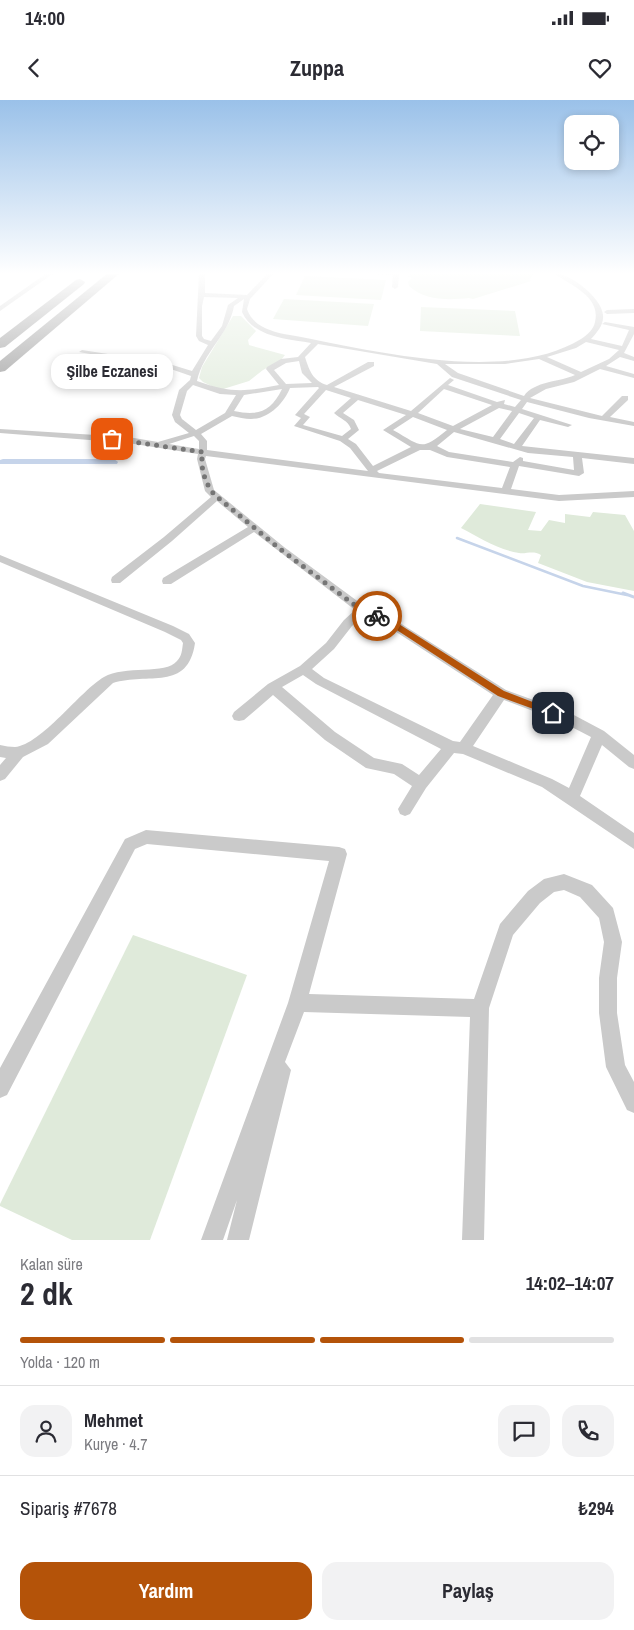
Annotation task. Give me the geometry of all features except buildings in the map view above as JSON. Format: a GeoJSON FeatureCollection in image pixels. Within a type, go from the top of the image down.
{"type":"FeatureCollection","features":[{"type":"Feature","properties":{"kind":"highway"},"geometry":{"type":"LineString","coordinates":[[2,340],[21,326]]}},
{"type":"Feature","properties":{"kind":"highway"},"geometry":{"type":"LineString","coordinates":[[0,352],[31,326]]}},
{"type":"Feature","properties":{"kind":"highway"},"geometry":{"type":"LineString","coordinates":[[0,361],[43,326]]}},
{"type":"Feature","properties":{"kind":"highway"},"geometry":{"type":"LineString","coordinates":[[21,344],[49,328]]}},
{"type":"Feature","properties":{"kind":"highway"},"geometry":{"type":"LineString","coordinates":[[0,368],[49,328]]}},
{"type":"Feature","properties":{"kind":"street"},"geometry":{"type":"LineString","coordinates":[[199,326],[201,340],[212,344]]}},
{"type":"Feature","properties":{"kind":"street"},"geometry":{"type":"LineString","coordinates":[[226,326],[212,344],[193,378],[183,390],[176,414],[178,420],[196,433],[203,442],[201,460],[210,491],[254,528],[356,606],[388,621],[501,694],[567,718],[599,734],[634,763]]}},
{"type":"Feature","properties":{"kind":"street"},"geometry":{"type":"LineString","coordinates":[[257,326],[285,336],[438,361],[461,363],[497,362],[540,357],[577,346],[588,340],[604,326]]}},
{"type":"Feature","properties":{"kind":"street"},"geometry":{"type":"LineString","coordinates":[[495,440],[529,394],[543,387],[601,367],[622,352],[632,340],[633,329],[617,326]]}},
{"type":"Feature","properties":{"kind":"street"},"geometry":{"type":"LineString","coordinates":[[588,340],[622,352],[634,359]]}},
{"type":"Feature","properties":{"kind":"street"},"geometry":{"type":"LineString","coordinates":[[230,413],[256,416],[271,408],[286,392],[286,386],[270,369],[284,362],[301,359],[317,341]]}},
{"type":"Feature","properties":{"kind":"street"},"geometry":{"type":"LineString","coordinates":[[82,352],[166,365],[220,392],[242,392],[286,386],[323,386],[453,429],[528,450],[634,461]]}},
{"type":"Feature","properties":{"kind":"street"},"geometry":{"type":"LineString","coordinates":[[540,357],[582,375]]}},
{"type":"Feature","properties":{"kind":"street"},"geometry":{"type":"LineString","coordinates":[[301,359],[306,373],[323,386]]}},
{"type":"Feature","properties":{"kind":"street"},"geometry":{"type":"LineString","coordinates":[[438,361],[449,372],[512,394],[561,408],[634,424]]}},
{"type":"Feature","properties":{"kind":"street"},"geometry":{"type":"LineString","coordinates":[[371,364],[323,386],[299,415],[306,417],[298,426],[343,439],[353,446],[374,472]]}},
{"type":"Feature","properties":{"kind":"street"},"geometry":{"type":"LineString","coordinates":[[601,367],[634,376]]}},
{"type":"Feature","properties":{"kind":"street"},"geometry":{"type":"LineString","coordinates":[[456,375],[412,414],[387,430],[418,447],[430,447],[457,456],[579,474],[577,456]]}},
{"type":"Feature","properties":{"kind":"street"},"geometry":{"type":"LineString","coordinates":[[443,386],[517,411],[568,425]]}},
{"type":"Feature","properties":{"kind":"street"},"geometry":{"type":"LineString","coordinates":[[159,445],[196,433],[230,413],[242,392]]}},
{"type":"Feature","properties":{"kind":"street"},"geometry":{"type":"LineString","coordinates":[[430,447],[453,429],[499,405],[512,394]]}},
{"type":"Feature","properties":{"kind":"street"},"geometry":{"type":"LineString","coordinates":[[343,439],[355,430],[352,421],[338,413],[356,397]]}},
{"type":"Feature","properties":{"kind":"street"},"geometry":{"type":"LineString","coordinates":[[604,418],[625,398]]}},
{"type":"Feature","properties":{"kind":"street"},"geometry":{"type":"LineString","coordinates":[[554,421],[561,408]]}},
{"type":"Feature","properties":{"kind":"street"},"geometry":{"type":"LineString","coordinates":[[517,446],[538,417]]}},
{"type":"Feature","properties":{"kind":"street"},"geometry":{"type":"LineString","coordinates":[[0,431],[128,440],[203,452],[374,472],[559,498],[634,494]]}},
{"type":"Feature","properties":{"kind":"street"},"geometry":{"type":"LineString","coordinates":[[374,472],[418,447]]}},
{"type":"Feature","properties":{"kind":"street"},"geometry":{"type":"LineString","coordinates":[[506,491],[516,464],[528,450]]}},
{"type":"Feature","properties":{"kind":"street"},"geometry":{"type":"LineString","coordinates":[[116,580],[168,539],[216,496]]}},
{"type":"Feature","properties":{"kind":"street"},"geometry":{"type":"LineString","coordinates":[[167,581],[254,528]]}},
{"type":"Feature","properties":{"kind":"street"},"geometry":{"type":"LineString","coordinates":[[0,558],[169,629],[185,637],[189,643],[187,656],[182,666],[169,672],[127,674],[109,680],[43,740],[18,753],[0,775]]}},
{"type":"Feature","properties":{"kind":"street"},"geometry":{"type":"LineString","coordinates":[[239,716],[273,688],[304,669],[330,646],[348,623],[363,609]]}},
{"type":"Feature","properties":{"kind":"street"},"geometry":{"type":"LineString","coordinates":[[304,669],[320,681],[458,748],[547,783],[572,798],[634,842]]}},
{"type":"Feature","properties":{"kind":"street"},"geometry":{"type":"LineString","coordinates":[[273,688],[330,736],[371,764],[397,768],[421,784]]}},
{"type":"Feature","properties":{"kind":"street"},"geometry":{"type":"LineString","coordinates":[[405,809],[421,784],[458,748],[501,694]]}},
{"type":"Feature","properties":{"kind":"street"},"geometry":{"type":"LineString","coordinates":[[572,798],[599,734]]}},
{"type":"Feature","properties":{"kind":"street"},"geometry":{"type":"LineString","coordinates":[[0,751],[18,753]]}},
{"type":"Feature","properties":{"kind":"street"},"geometry":{"type":"LineString","coordinates":[[0,1088],[130,844],[146,837],[339,854],[297,1003],[238,1240]]}},
{"type":"Feature","properties":{"kind":"street"},"geometry":{"type":"LineString","coordinates":[[473,1240],[480,1008],[506,930],[534,897],[550,885],[564,882],[586,892],[607,914],[612,942],[608,978],[608,1013],[616,1067],[634,1103]]}},
{"type":"Feature","properties":{"kind":"street"},"geometry":{"type":"LineString","coordinates":[[297,1003],[480,1008]]}},
{"type":"Feature","properties":{"kind":"street"},"geometry":{"type":"LineString","coordinates":[[212,1240],[297,1003]]}},
{"type":"Feature","properties":{"kind":"green space"},"geometry":{"type":"Polygon","coordinates":[[[227,326],[251,326],[256,331],[248,340],[249,345],[285,355],[281,360],[263,370],[249,381],[220,390],[199,378],[202,367],[227,326]]]}},
{"type":"Feature","properties":{"kind":"green space"},"geometry":{"type":"Polygon","coordinates":[[[420,326],[518,326],[520,336],[420,331],[420,326]]]}},
{"type":"Feature","properties":{"kind":"green space"},"geometry":{"type":"Polygon","coordinates":[[[480,504],[536,512],[528,530],[541,531],[549,520],[565,523],[565,514],[590,517],[593,512],[625,515],[634,531],[634,591],[587,582],[538,563],[541,555],[533,552],[519,553],[504,549],[461,528],[480,504]]]}},
{"type":"Feature","properties":{"kind":"green space"},"geometry":{"type":"Polygon","coordinates":[[[133,935],[247,975],[150,1240],[72,1240],[0,1206],[0,1204],[133,935]]]}},
{"type":"Feature","properties":{"kind":"waterway"},"geometry":{"type":"LineString","coordinates":[[3,462],[114,462]]}},
{"type":"Feature","properties":{"kind":"waterway"},"geometry":{"type":"LineString","coordinates":[[457,538],[583,586],[627,595]]}},
{"type":"Feature","properties":{"kind":"waterway"},"geometry":{"type":"LineString","coordinates":[[623,593],[634,597]]}},
{"type":"Feature","properties":{"kind":"way so far"},"geometry":{"type":"LineString","coordinates":[[112,439],[203,452],[201,460],[210,491],[280,549],[356,606],[377,616]]}},
{"type":"Feature","properties":{"kind":"place","name":"Şilbe Eczanesi"},"geometry":{"type":"Point","coordinates":[112,439]}},
{"type":"Feature","properties":{"kind":"route"},"geometry":{"type":"LineString","coordinates":[[377,616],[388,621],[501,694],[553,713]]}}]}
